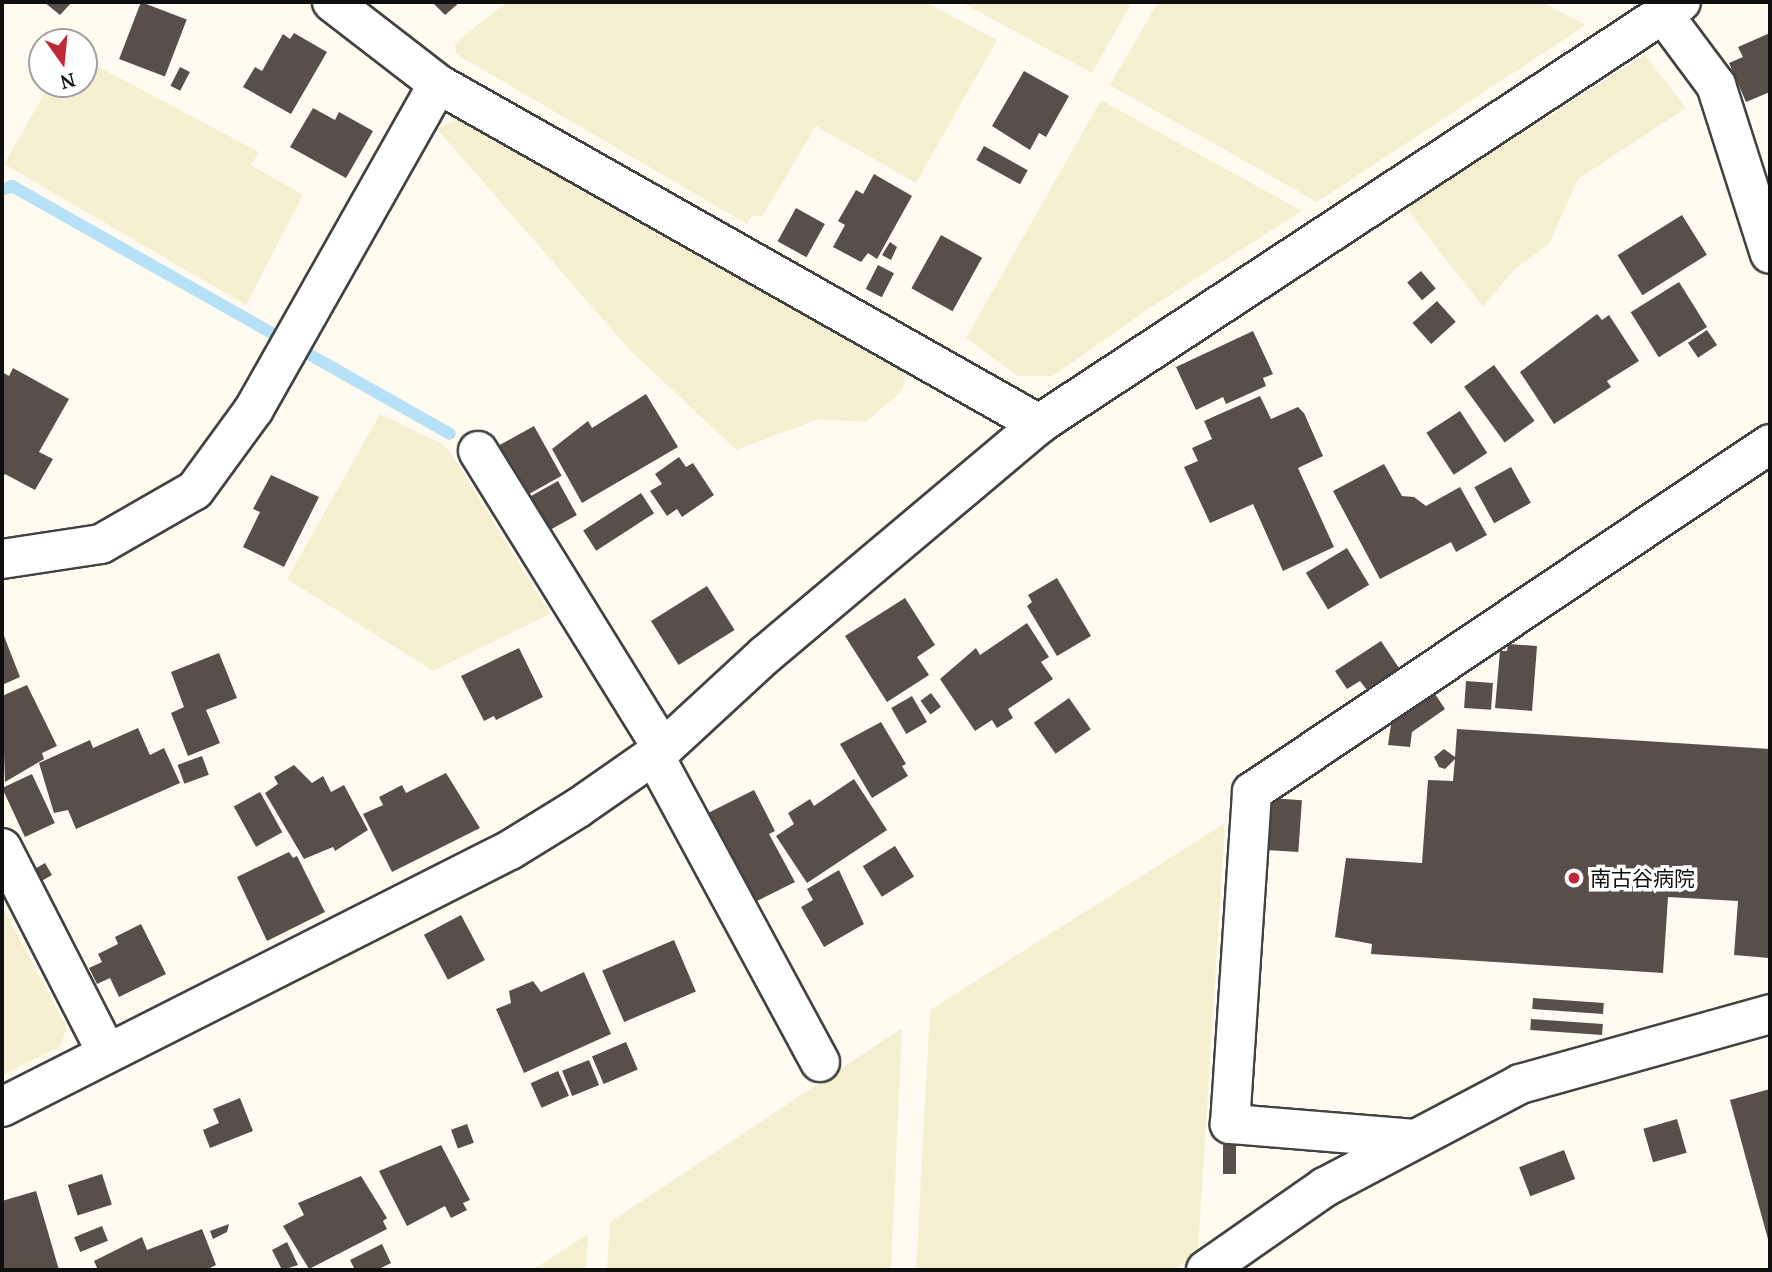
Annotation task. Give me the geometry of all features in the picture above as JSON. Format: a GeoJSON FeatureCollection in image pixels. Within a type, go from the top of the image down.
{"type":"FeatureCollection","features":[{"type":"Feature","properties":{"kind":"street"},"geometry":{"type":"LineString","coordinates":[[332,2],[438,83],[1039,424]]}},
{"type":"Feature","properties":{"kind":"street"},"geometry":{"type":"LineString","coordinates":[[2,1107],[510,850],[658,752],[765,655],[1039,424],[1672,8],[1716,85],[1770,254]]}},
{"type":"Feature","properties":{"kind":"street"},"geometry":{"type":"LineString","coordinates":[[2,559],[101,544],[195,490],[254,409],[438,83]]}},
{"type":"Feature","properties":{"kind":"street"},"geometry":{"type":"LineString","coordinates":[[1414,1139],[1230,1124],[1252,792],[1770,444]]}},
{"type":"Feature","properties":{"kind":"street"},"geometry":{"type":"LineString","coordinates":[[478,451],[658,752],[820,1062]]}},
{"type":"Feature","properties":{"kind":"street"},"geometry":{"type":"LineString","coordinates":[[2,848],[107,1054]]}},
{"type":"Feature","properties":{"kind":"street"},"geometry":{"type":"LineString","coordinates":[[1206,1270],[1325,1186],[1520,1084],[1770,1014]]}},
{"type":"Feature","properties":{"kind":"shaded area"},"geometry":{"type":"Polygon","coordinates":[[[507,2],[925,2],[997,40],[916,183],[816,126],[762,217],[753,215],[747,224],[456,54],[455,43],[507,2]]]}},
{"type":"Feature","properties":{"kind":"shaded area"},"geometry":{"type":"Polygon","coordinates":[[[961,2],[1132,2],[1092,73],[961,2]]]}},
{"type":"Feature","properties":{"kind":"shaded area"},"geometry":{"type":"Polygon","coordinates":[[[1158,2],[1542,2],[1586,25],[1317,202],[1110,85],[1158,2]]]}},
{"type":"Feature","properties":{"kind":"shaded area"},"geometry":{"type":"Polygon","coordinates":[[[1645,55],[1686,108],[1578,179],[1549,244],[1513,271],[1483,307],[1405,207],[1645,55]]]}},
{"type":"Feature","properties":{"kind":"shaded area"},"geometry":{"type":"Polygon","coordinates":[[[98,66],[259,152],[251,165],[303,195],[246,305],[4,164],[42,98],[98,98],[98,66]]]}},
{"type":"Feature","properties":{"kind":"shaded area"},"geometry":{"type":"Polygon","coordinates":[[[1101,100],[1302,211],[1148,309],[1053,376],[1018,376],[966,338],[1101,100]]]}},
{"type":"Feature","properties":{"kind":"shaded area"},"geometry":{"type":"Polygon","coordinates":[[[457,119],[908,368],[902,391],[866,422],[819,419],[736,450],[628,348],[437,129],[457,119]]]}},
{"type":"Feature","properties":{"kind":"shaded area"},"geometry":{"type":"Polygon","coordinates":[[[380,414],[442,444],[451,453],[550,614],[433,671],[287,579],[380,414]]]}},
{"type":"Feature","properties":{"kind":"shaded area"},"geometry":{"type":"Polygon","coordinates":[[[1225,823],[1198,1250],[1176,1270],[916,1270],[930,1010],[1225,823]]]}},
{"type":"Feature","properties":{"kind":"shaded area"},"geometry":{"type":"Polygon","coordinates":[[[3,908],[66,1026],[61,1046],[2,1075],[3,908]]]}},
{"type":"Feature","properties":{"kind":"shaded area"},"geometry":{"type":"Polygon","coordinates":[[[902,1028],[891,1270],[607,1270],[610,1222],[902,1028]]]}},
{"type":"Feature","properties":{"kind":"shaded area"},"geometry":{"type":"Polygon","coordinates":[[[588,1234],[586,1270],[532,1270],[588,1234]]]}},
{"type":"Feature","properties":{"kind":"building"},"geometry":{"type":"Polygon","coordinates":[[[44,2],[72,2],[60,15],[44,2]]]}},
{"type":"Feature","properties":{"kind":"building"},"geometry":{"type":"Polygon","coordinates":[[[141,2],[187,20],[165,77],[119,59],[141,2]]]}},
{"type":"Feature","properties":{"kind":"building"},"geometry":{"type":"Polygon","coordinates":[[[432,2],[460,2],[445,15],[432,2]]]}},
{"type":"Feature","properties":{"kind":"building"},"geometry":{"type":"Polygon","coordinates":[[[294,33],[327,52],[291,114],[243,87],[255,67],[262,71],[283,34],[290,39],[294,33]]]}},
{"type":"Feature","properties":{"kind":"building"},"geometry":{"type":"Polygon","coordinates":[[[1770,33],[1770,92],[1746,102],[1729,63],[1743,57],[1738,47],[1770,33]]]}},
{"type":"Feature","properties":{"kind":"building"},"geometry":{"type":"Polygon","coordinates":[[[180,67],[190,72],[180,91],[170,86],[180,67]]]}},
{"type":"Feature","properties":{"kind":"building"},"geometry":{"type":"Polygon","coordinates":[[[1024,71],[1069,96],[1046,137],[1039,133],[1030,150],[992,126],[1024,71]]]}},
{"type":"Feature","properties":{"kind":"building"},"geometry":{"type":"Polygon","coordinates":[[[313,108],[335,120],[339,112],[373,131],[346,178],[290,147],[313,108]]]}},
{"type":"Feature","properties":{"kind":"building"},"geometry":{"type":"Polygon","coordinates":[[[984,146],[1028,170],[1020,184],[976,160],[984,146]]]}},
{"type":"Feature","properties":{"kind":"building"},"geometry":{"type":"Polygon","coordinates":[[[874,174],[912,196],[877,259],[868,253],[861,262],[833,247],[845,225],[838,221],[856,190],[863,194],[874,174]]]}},
{"type":"Feature","properties":{"kind":"building"},"geometry":{"type":"Polygon","coordinates":[[[796,208],[825,224],[806,257],[778,241],[796,208]]]}},
{"type":"Feature","properties":{"kind":"building"},"geometry":{"type":"Polygon","coordinates":[[[1682,215],[1707,255],[1642,295],[1618,255],[1682,215]]]}},
{"type":"Feature","properties":{"kind":"building"},"geometry":{"type":"Polygon","coordinates":[[[941,235],[982,258],[953,311],[911,288],[941,235]]]}},
{"type":"Feature","properties":{"kind":"building"},"geometry":{"type":"Polygon","coordinates":[[[890,242],[897,247],[891,260],[882,255],[890,242]]]}},
{"type":"Feature","properties":{"kind":"building"},"geometry":{"type":"Polygon","coordinates":[[[878,265],[894,273],[882,297],[866,289],[878,265]]]}},
{"type":"Feature","properties":{"kind":"building"},"geometry":{"type":"Polygon","coordinates":[[[1421,271],[1436,289],[1422,300],[1407,283],[1421,271]]]}},
{"type":"Feature","properties":{"kind":"building"},"geometry":{"type":"Polygon","coordinates":[[[1679,282],[1707,327],[1659,357],[1631,312],[1679,282]]]}},
{"type":"Feature","properties":{"kind":"building"},"geometry":{"type":"Polygon","coordinates":[[[1437,301],[1456,322],[1431,344],[1412,323],[1437,301]]]}},
{"type":"Feature","properties":{"kind":"building"},"geometry":{"type":"Polygon","coordinates":[[[1597,314],[1602,320],[1609,315],[1639,361],[1607,381],[1611,387],[1554,424],[1520,372],[1597,314]]]}},
{"type":"Feature","properties":{"kind":"building"},"geometry":{"type":"Polygon","coordinates":[[[1707,330],[1717,345],[1698,358],[1688,343],[1707,330]]]}},
{"type":"Feature","properties":{"kind":"building"},"geometry":{"type":"Polygon","coordinates":[[[1253,331],[1273,374],[1263,378],[1266,386],[1226,404],[1223,397],[1196,410],[1176,367],[1253,331]]]}},
{"type":"Feature","properties":{"kind":"building"},"geometry":{"type":"Polygon","coordinates":[[[1494,365],[1535,421],[1505,443],[1464,387],[1494,365]]]}},
{"type":"Feature","properties":{"kind":"building"},"geometry":{"type":"Polygon","coordinates":[[[13,368],[69,399],[39,452],[53,459],[35,490],[5,474],[2,479],[2,372],[9,376],[13,368]]]}},
{"type":"Feature","properties":{"kind":"building"},"geometry":{"type":"Polygon","coordinates":[[[646,394],[678,447],[582,503],[552,449],[588,421],[592,428],[646,394]]]}},
{"type":"Feature","properties":{"kind":"building"},"geometry":{"type":"Polygon","coordinates":[[[1260,396],[1271,419],[1298,407],[1304,413],[1323,456],[1298,468],[1334,547],[1283,571],[1253,504],[1210,523],[1184,467],[1198,461],[1192,448],[1212,439],[1204,421],[1260,396]]]}},
{"type":"Feature","properties":{"kind":"building"},"geometry":{"type":"Polygon","coordinates":[[[1460,411],[1487,453],[1454,475],[1426,433],[1460,411]]]}},
{"type":"Feature","properties":{"kind":"building"},"geometry":{"type":"Polygon","coordinates":[[[534,426],[562,476],[521,498],[494,448],[534,426]]]}},
{"type":"Feature","properties":{"kind":"building"},"geometry":{"type":"Polygon","coordinates":[[[679,457],[686,467],[693,463],[714,495],[682,517],[677,509],[667,516],[650,491],[662,484],[655,474],[679,457]]]}},
{"type":"Feature","properties":{"kind":"building"},"geometry":{"type":"Polygon","coordinates":[[[1384,464],[1402,496],[1414,497],[1426,506],[1460,487],[1487,535],[1456,552],[1451,542],[1380,579],[1333,491],[1384,464]]]}},
{"type":"Feature","properties":{"kind":"building"},"geometry":{"type":"Polygon","coordinates":[[[1511,467],[1531,503],[1494,523],[1474,487],[1511,467]]]}},
{"type":"Feature","properties":{"kind":"building"},"geometry":{"type":"Polygon","coordinates":[[[271,475],[319,497],[284,567],[243,547],[260,512],[253,509],[271,475]]]}},
{"type":"Feature","properties":{"kind":"building"},"geometry":{"type":"Polygon","coordinates":[[[558,481],[577,515],[546,532],[527,498],[558,481]]]}},
{"type":"Feature","properties":{"kind":"building"},"geometry":{"type":"Polygon","coordinates":[[[641,493],[654,513],[596,551],[583,531],[641,493]]]}},
{"type":"Feature","properties":{"kind":"building"},"geometry":{"type":"Polygon","coordinates":[[[1347,548],[1369,585],[1328,610],[1306,573],[1347,548]]]}},
{"type":"Feature","properties":{"kind":"building"},"geometry":{"type":"Polygon","coordinates":[[[1057,578],[1091,636],[1057,656],[1027,606],[1032,602],[1028,595],[1057,578]]]}},
{"type":"Feature","properties":{"kind":"building"},"geometry":{"type":"Polygon","coordinates":[[[707,586],[735,630],[679,665],[651,621],[707,586]]]}},
{"type":"Feature","properties":{"kind":"building"},"geometry":{"type":"Polygon","coordinates":[[[905,598],[935,645],[917,657],[929,675],[887,702],[845,636],[905,598]]]}},
{"type":"Feature","properties":{"kind":"building"},"geometry":{"type":"Polygon","coordinates":[[[1027,623],[1049,657],[1041,662],[1053,679],[1008,709],[1013,718],[997,728],[992,720],[975,731],[940,679],[976,648],[980,655],[1027,623]]]}},
{"type":"Feature","properties":{"kind":"building"},"geometry":{"type":"Polygon","coordinates":[[[2,631],[20,677],[2,685],[2,631]]]}},
{"type":"Feature","properties":{"kind":"building"},"geometry":{"type":"Polygon","coordinates":[[[1381,641],[1399,668],[1366,689],[1360,681],[1347,689],[1335,671],[1381,641]]]}},
{"type":"Feature","properties":{"kind":"building"},"geometry":{"type":"Polygon","coordinates":[[[1508,644],[1537,646],[1532,711],[1495,708],[1500,651],[1507,651],[1508,644]]]}},
{"type":"Feature","properties":{"kind":"building"},"geometry":{"type":"Polygon","coordinates":[[[519,648],[543,697],[496,720],[494,716],[484,721],[461,676],[519,648]]]}},
{"type":"Feature","properties":{"kind":"building"},"geometry":{"type":"Polygon","coordinates":[[[219,653],[237,698],[206,710],[220,743],[188,756],[171,713],[184,707],[171,672],[219,653]]]}},
{"type":"Feature","properties":{"kind":"building"},"geometry":{"type":"Polygon","coordinates":[[[1466,681],[1493,683],[1491,710],[1464,708],[1466,681]]]}},
{"type":"Feature","properties":{"kind":"building"},"geometry":{"type":"Polygon","coordinates":[[[27,685],[57,746],[42,753],[44,759],[5,782],[2,696],[27,685]]]}},
{"type":"Feature","properties":{"kind":"building"},"geometry":{"type":"Polygon","coordinates":[[[931,693],[941,707],[930,714],[920,701],[931,693]]]}},
{"type":"Feature","properties":{"kind":"building"},"geometry":{"type":"Polygon","coordinates":[[[1435,694],[1445,709],[1412,732],[1410,747],[1388,745],[1391,724],[1435,694]]]}},
{"type":"Feature","properties":{"kind":"building"},"geometry":{"type":"Polygon","coordinates":[[[912,696],[927,722],[906,734],[891,708],[912,696]]]}},
{"type":"Feature","properties":{"kind":"building"},"geometry":{"type":"Polygon","coordinates":[[[1069,698],[1091,729],[1056,754],[1034,723],[1069,698]]]}},
{"type":"Feature","properties":{"kind":"building"},"geometry":{"type":"Polygon","coordinates":[[[881,722],[906,764],[902,766],[908,776],[872,798],[840,744],[881,722]]]}},
{"type":"Feature","properties":{"kind":"building"},"geometry":{"type":"Polygon","coordinates":[[[138,728],[150,755],[164,748],[180,783],[76,829],[68,810],[54,813],[39,763],[90,740],[93,748],[138,728]]]}},
{"type":"Feature","properties":{"kind":"building"},"geometry":{"type":"Polygon","coordinates":[[[1457,729],[1770,749],[1769,958],[1734,955],[1738,901],[1668,897],[1663,973],[1371,954],[1372,944],[1335,937],[1346,858],[1422,863],[1428,780],[1453,781],[1455,759],[1445,769],[1439,767],[1434,757],[1444,749],[1455,757],[1457,729]]]}},
{"type":"Feature","properties":{"kind":"building"},"geometry":{"type":"Polygon","coordinates":[[[202,756],[209,775],[184,784],[178,765],[202,756]]]}},
{"type":"Feature","properties":{"kind":"building"},"geometry":{"type":"Polygon","coordinates":[[[294,765],[312,783],[323,776],[331,792],[344,785],[368,830],[335,851],[333,847],[304,859],[265,793],[278,784],[274,777],[294,765]]]}},
{"type":"Feature","properties":{"kind":"building"},"geometry":{"type":"Polygon","coordinates":[[[446,773],[480,828],[392,872],[363,814],[383,805],[379,797],[402,785],[406,793],[446,773]]]}},
{"type":"Feature","properties":{"kind":"building"},"geometry":{"type":"Polygon","coordinates":[[[32,774],[55,823],[25,837],[2,788],[32,774]]]}},
{"type":"Feature","properties":{"kind":"building"},"geometry":{"type":"Polygon","coordinates":[[[854,779],[887,830],[807,883],[776,836],[794,824],[788,813],[810,799],[814,806],[854,779]]]}},
{"type":"Feature","properties":{"kind":"building"},"geometry":{"type":"Polygon","coordinates":[[[754,790],[775,831],[769,834],[795,882],[749,905],[704,815],[754,790]]]}},
{"type":"Feature","properties":{"kind":"building"},"geometry":{"type":"Polygon","coordinates":[[[260,792],[282,832],[256,847],[234,807],[260,792]]]}},
{"type":"Feature","properties":{"kind":"building"},"geometry":{"type":"Polygon","coordinates":[[[1270,798],[1302,800],[1298,852],[1266,850],[1270,798]]]}},
{"type":"Feature","properties":{"kind":"building"},"geometry":{"type":"Polygon","coordinates":[[[895,846],[914,877],[882,897],[863,866],[895,846]]]}},
{"type":"Feature","properties":{"kind":"building"},"geometry":{"type":"Polygon","coordinates":[[[289,852],[293,858],[297,856],[325,912],[267,941],[237,877],[289,852]]]}},
{"type":"Feature","properties":{"kind":"building"},"geometry":{"type":"Polygon","coordinates":[[[45,863],[52,875],[42,881],[35,868],[45,863]]]}},
{"type":"Feature","properties":{"kind":"building"},"geometry":{"type":"Polygon","coordinates":[[[839,870],[864,924],[824,947],[801,907],[813,900],[807,889],[839,870]]]}},
{"type":"Feature","properties":{"kind":"building"},"geometry":{"type":"Polygon","coordinates":[[[461,915],[485,960],[448,980],[424,935],[461,915]]]}},
{"type":"Feature","properties":{"kind":"building"},"geometry":{"type":"Polygon","coordinates":[[[141,924],[166,974],[119,997],[110,978],[97,984],[89,968],[102,962],[98,954],[118,944],[115,937],[141,924]]]}},
{"type":"Feature","properties":{"kind":"building"},"geometry":{"type":"Polygon","coordinates":[[[674,940],[696,992],[624,1022],[602,970],[674,940]]]}},
{"type":"Feature","properties":{"kind":"building"},"geometry":{"type":"Polygon","coordinates":[[[584,972],[611,1034],[524,1073],[496,1009],[511,1003],[509,991],[533,981],[541,992],[584,972]]]}},
{"type":"Feature","properties":{"kind":"building"},"geometry":{"type":"Polygon","coordinates":[[[1533,998],[1604,1003],[1603,1014],[1532,1009],[1533,998]]]}},
{"type":"Feature","properties":{"kind":"building"},"geometry":{"type":"Polygon","coordinates":[[[1531,1019],[1603,1024],[1602,1035],[1530,1030],[1531,1019]]]}},
{"type":"Feature","properties":{"kind":"building"},"geometry":{"type":"Polygon","coordinates":[[[626,1042],[638,1070],[604,1084],[592,1056],[626,1042]]]}},
{"type":"Feature","properties":{"kind":"building"},"geometry":{"type":"Polygon","coordinates":[[[589,1060],[599,1085],[572,1096],[562,1071],[589,1060]]]}},
{"type":"Feature","properties":{"kind":"building"},"geometry":{"type":"Polygon","coordinates":[[[558,1071],[569,1096],[542,1108],[531,1083],[558,1071]]]}},
{"type":"Feature","properties":{"kind":"building"},"geometry":{"type":"Polygon","coordinates":[[[1770,1089],[1770,1242],[1769,1243],[1730,1100],[1770,1089]]]}},
{"type":"Feature","properties":{"kind":"building"},"geometry":{"type":"Polygon","coordinates":[[[240,1098],[253,1131],[210,1148],[203,1130],[219,1123],[213,1109],[240,1098]]]}},
{"type":"Feature","properties":{"kind":"building"},"geometry":{"type":"Polygon","coordinates":[[[1677,1119],[1687,1153],[1653,1162],[1643,1129],[1677,1119]]]}},
{"type":"Feature","properties":{"kind":"building"},"geometry":{"type":"Polygon","coordinates":[[[467,1124],[474,1143],[458,1149],[451,1130],[467,1124]]]}},
{"type":"Feature","properties":{"kind":"building"},"geometry":{"type":"Polygon","coordinates":[[[441,1145],[470,1200],[463,1203],[467,1210],[451,1218],[445,1206],[407,1226],[379,1171],[441,1145]]]}},
{"type":"Feature","properties":{"kind":"building"},"geometry":{"type":"Polygon","coordinates":[[[1223,1145],[1236,1145],[1236,1174],[1223,1174],[1223,1145]]]}},
{"type":"Feature","properties":{"kind":"building"},"geometry":{"type":"Polygon","coordinates":[[[1564,1150],[1575,1179],[1530,1196],[1519,1167],[1564,1150]]]}},
{"type":"Feature","properties":{"kind":"building"},"geometry":{"type":"Polygon","coordinates":[[[102,1174],[112,1204],[78,1216],[68,1185],[102,1174]]]}},
{"type":"Feature","properties":{"kind":"building"},"geometry":{"type":"Polygon","coordinates":[[[361,1176],[387,1218],[383,1221],[387,1229],[309,1269],[283,1226],[304,1215],[298,1203],[361,1176]]]}},
{"type":"Feature","properties":{"kind":"building"},"geometry":{"type":"Polygon","coordinates":[[[36,1191],[59,1270],[2,1270],[2,1201],[36,1191]]]}},
{"type":"Feature","properties":{"kind":"building"},"geometry":{"type":"Polygon","coordinates":[[[229,1224],[227,1232],[213,1239],[210,1231],[229,1224]]]}},
{"type":"Feature","properties":{"kind":"building"},"geometry":{"type":"Polygon","coordinates":[[[102,1226],[108,1241],[80,1252],[74,1237],[102,1226]]]}},
{"type":"Feature","properties":{"kind":"building"},"geometry":{"type":"Polygon","coordinates":[[[202,1229],[216,1265],[206,1270],[98,1270],[94,1261],[142,1237],[147,1250],[202,1229]]]}},
{"type":"Feature","properties":{"kind":"building"},"geometry":{"type":"Polygon","coordinates":[[[287,1242],[298,1265],[282,1270],[272,1250],[287,1242]]]}},
{"type":"Feature","properties":{"kind":"building"},"geometry":{"type":"Polygon","coordinates":[[[382,1244],[391,1263],[377,1270],[355,1270],[350,1260],[382,1244]]]}},
{"type":"Feature","properties":{"kind":"waterway"},"geometry":{"type":"LineString","coordinates":[[2,190],[12,186],[450,434]]}},
{"type":"Feature","properties":{"kind":"place","name":"南古谷病院"},"geometry":{"type":"Point","coordinates":[1574,878]}}]}
